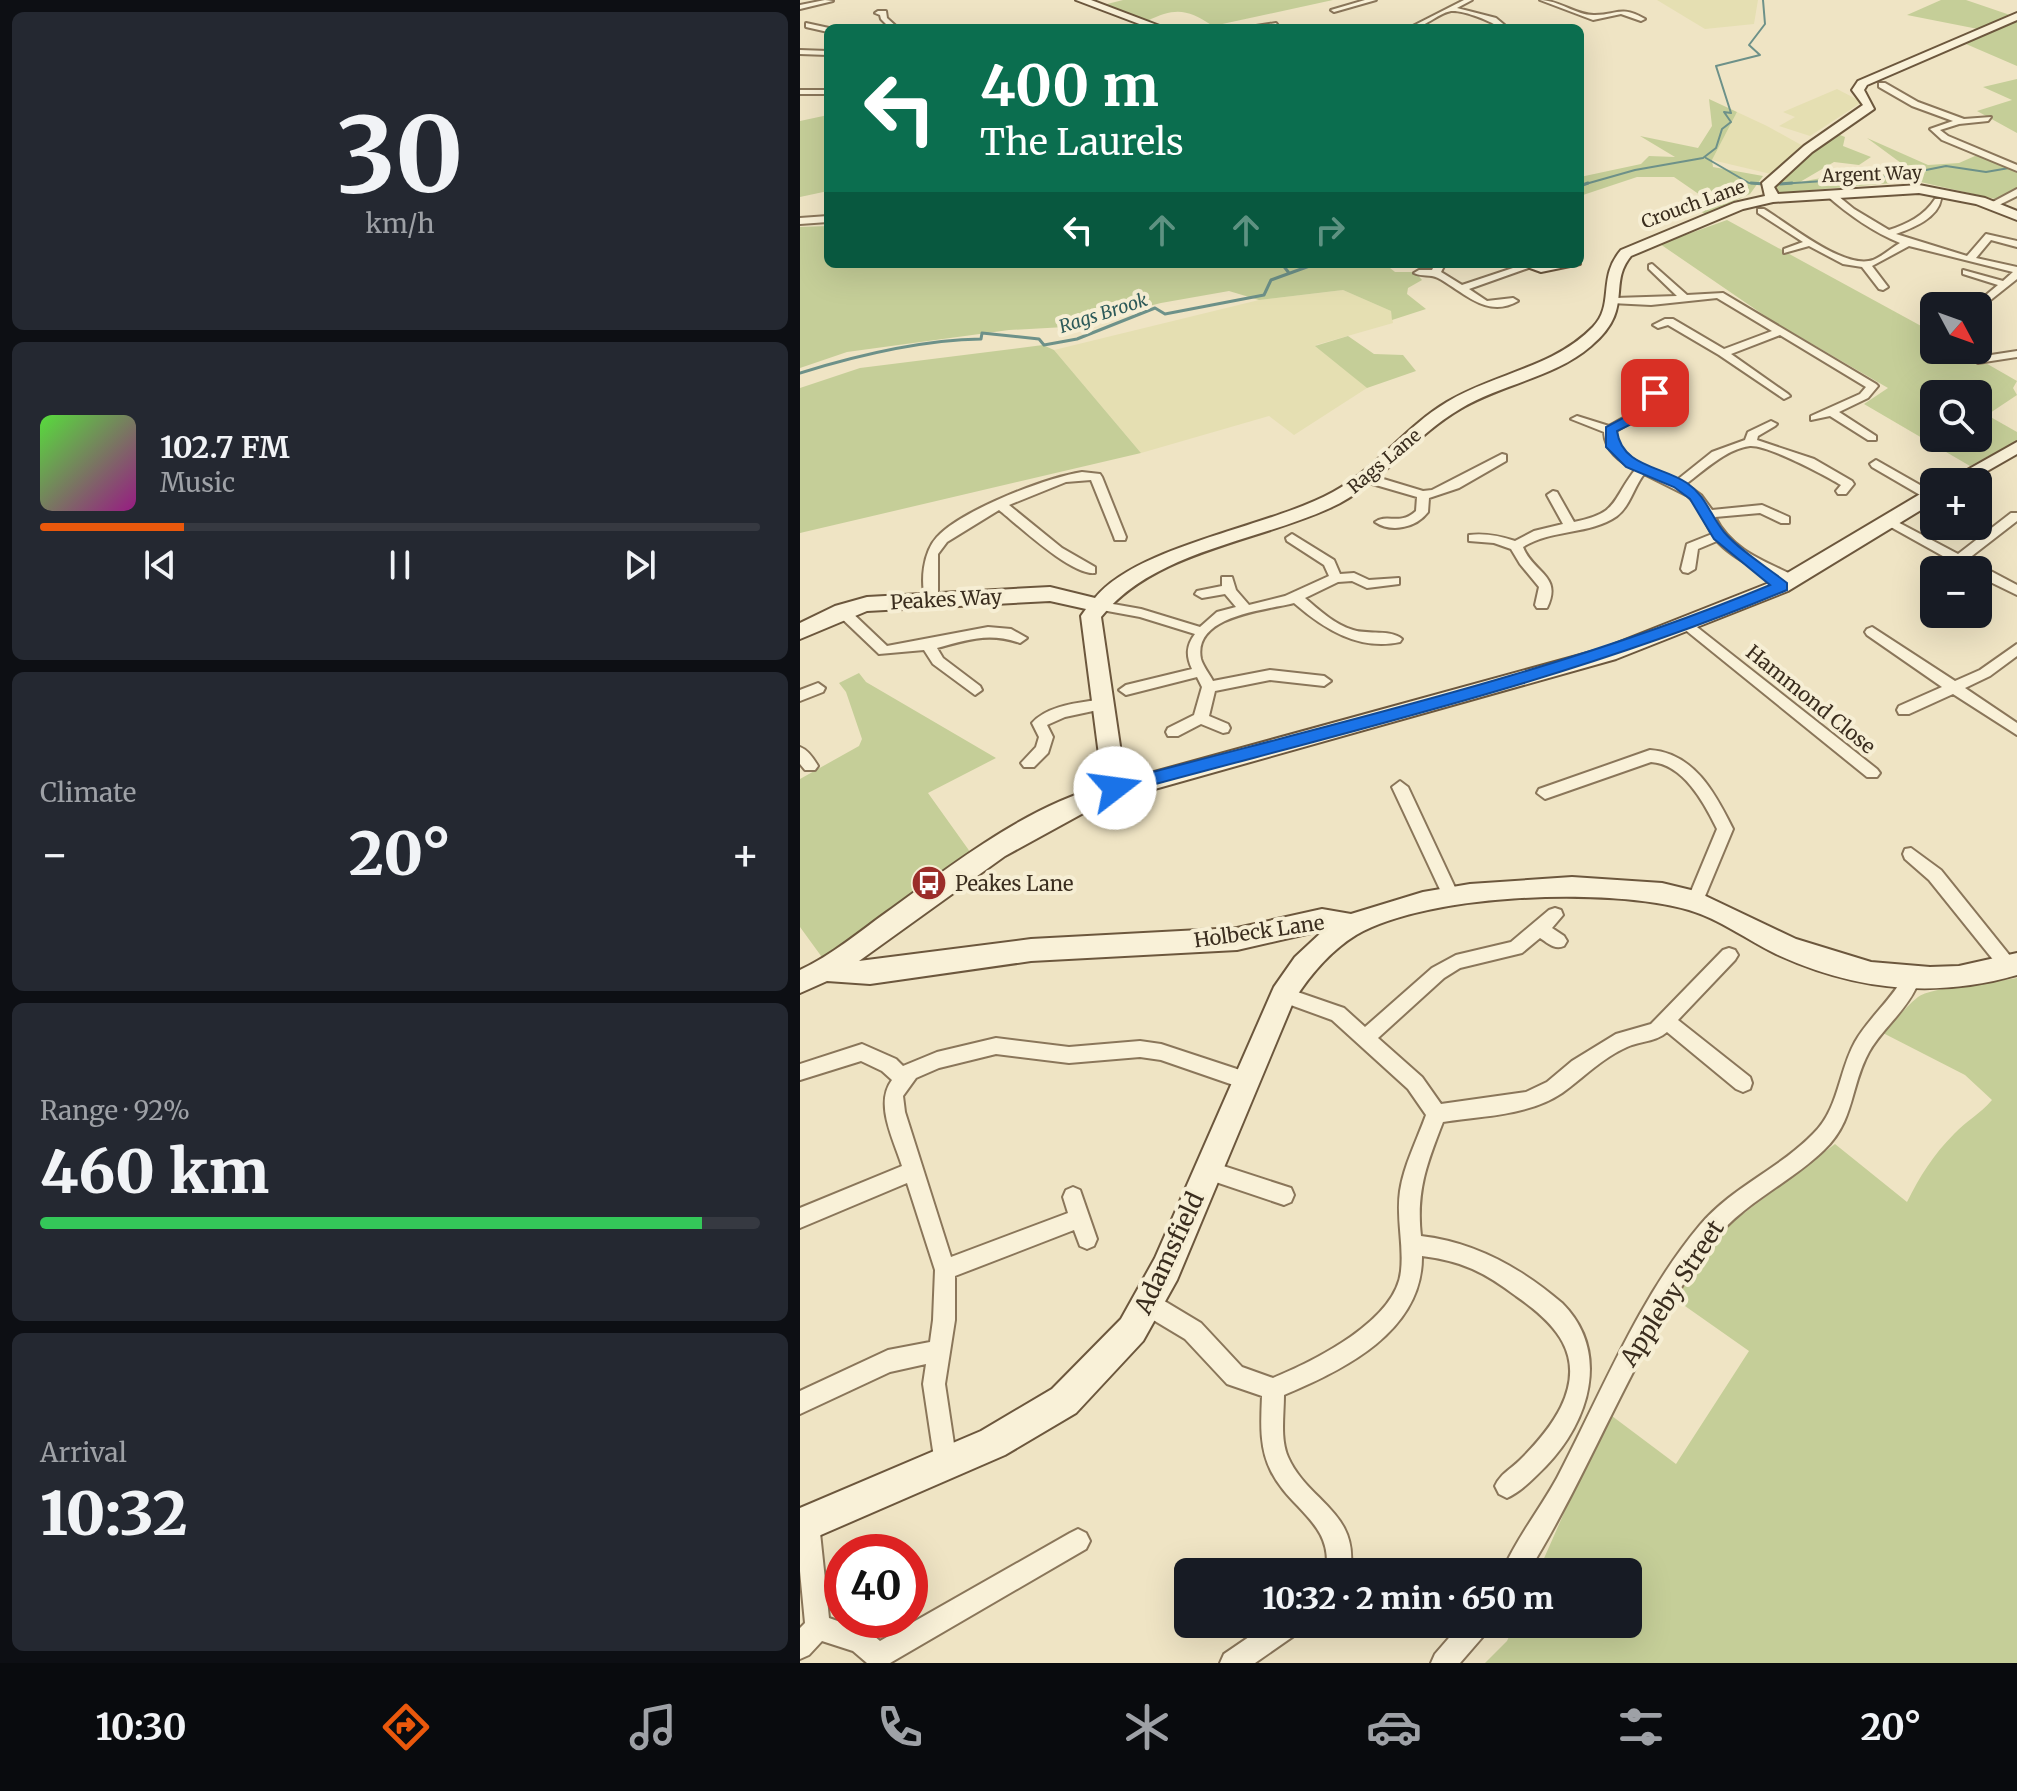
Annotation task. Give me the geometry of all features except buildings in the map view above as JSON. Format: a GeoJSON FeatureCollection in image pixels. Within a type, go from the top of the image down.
{"type":"FeatureCollection","features":[{"type":"Feature","properties":{"kind":"street"},"geometry":{"type":"LineString","coordinates":[[1081,0],[1149,24]]}},
{"type":"Feature","properties":{"kind":"street"},"geometry":{"type":"LineString","coordinates":[[1334,10],[1373,0]]}},
{"type":"Feature","properties":{"kind":"street"},"geometry":{"type":"LineString","coordinates":[[1421,24],[1469,0]]}},
{"type":"Feature","properties":{"kind":"street"},"geometry":{"type":"LineString","coordinates":[[1543,0],[1593,18],[1623,11],[1641,19]]}},
{"type":"Feature","properties":{"kind":"street"},"geometry":{"type":"LineString","coordinates":[[800,7],[830,1]]}},
{"type":"Feature","properties":{"kind":"street"},"geometry":{"type":"LineString","coordinates":[[1451,9],[1494,19],[1500,24]]}},
{"type":"Feature","properties":{"kind":"street"},"geometry":{"type":"LineString","coordinates":[[885,12],[883,18],[890,24]]}},
{"type":"Feature","properties":{"kind":"street","name":"Crouch Lane"},"geometry":{"type":"LineString","coordinates":[[1616,265],[1626,253],[1642,244],[1739,206],[1773,198],[1767,186],[1808,149],[1870,106],[1858,90],[1862,83],[1968,40],[2017,16]]}},
{"type":"Feature","properties":{"kind":"street"},"geometry":{"type":"LineString","coordinates":[[800,22],[824,29]]}},
{"type":"Feature","properties":{"kind":"street"},"geometry":{"type":"LineString","coordinates":[[800,29],[809,25]]}},
{"type":"Feature","properties":{"kind":"street"},"geometry":{"type":"LineString","coordinates":[[800,52],[824,53]]}},
{"type":"Feature","properties":{"kind":"street"},"geometry":{"type":"LineString","coordinates":[[1882,85],[1909,101],[1950,114],[1961,122]]}},
{"type":"Feature","properties":{"kind":"street"},"geometry":{"type":"LineString","coordinates":[[800,92],[824,92]]}},
{"type":"Feature","properties":{"kind":"street"},"geometry":{"type":"LineString","coordinates":[[1988,119],[1934,129],[1945,138],[2017,168]]}},
{"type":"Feature","properties":{"kind":"street","name":"Argent Way"},"geometry":{"type":"LineString","coordinates":[[1773,198],[1919,189],[1992,205],[2017,216]]}},
{"type":"Feature","properties":{"kind":"street"},"geometry":{"type":"LineString","coordinates":[[1992,205],[2017,192]]}},
{"type":"Feature","properties":{"kind":"street"},"geometry":{"type":"LineString","coordinates":[[1829,193],[1856,218],[1905,244],[2017,272]]}},
{"type":"Feature","properties":{"kind":"street"},"geometry":{"type":"LineString","coordinates":[[1886,234],[1908,226],[1929,213],[1938,201]]}},
{"type":"Feature","properties":{"kind":"street"},"geometry":{"type":"LineString","coordinates":[[1761,211],[1810,243],[1850,262],[1875,263],[1905,244]]}},
{"type":"Feature","properties":{"kind":"street"},"geometry":{"type":"LineString","coordinates":[[800,221],[824,219]]}},
{"type":"Feature","properties":{"kind":"street"},"geometry":{"type":"LineString","coordinates":[[1970,259],[1989,236],[2016,243]]}},
{"type":"Feature","properties":{"kind":"street"},"geometry":{"type":"LineString","coordinates":[[1787,251],[1810,243]]}},
{"type":"Feature","properties":{"kind":"street"},"geometry":{"type":"LineString","coordinates":[[1584,263],[1616,265],[1615,301],[1642,303],[1720,292],[1779,332],[1872,386],[1864,396],[1815,418]]}},
{"type":"Feature","properties":{"kind":"street"},"geometry":{"type":"LineString","coordinates":[[1865,264],[1883,287]]}},
{"type":"Feature","properties":{"kind":"street"},"geometry":{"type":"LineString","coordinates":[[1652,267],[1683,297]]}},
{"type":"Feature","properties":{"kind":"street"},"geometry":{"type":"LineString","coordinates":[[1463,288],[1520,268]]}},
{"type":"Feature","properties":{"kind":"street"},"geometry":{"type":"LineString","coordinates":[[1419,273],[1438,269],[1490,306],[1513,301]]}},
{"type":"Feature","properties":{"kind":"street"},"geometry":{"type":"LineString","coordinates":[[1966,272],[2004,284]]}},
{"type":"Feature","properties":{"kind":"street"},"geometry":{"type":"LineString","coordinates":[[1992,295],[2017,272]]}},
{"type":"Feature","properties":{"kind":"street","name":"Rags Lane"},"geometry":{"type":"LineString","coordinates":[[1096,605],[1126,581],[1323,505],[1366,478],[1454,405],[1571,354],[1603,326],[1615,301]]}},
{"type":"Feature","properties":{"kind":"street"},"geometry":{"type":"LineString","coordinates":[[1658,325],[1669,321],[1723,353],[1784,396]]}},
{"type":"Feature","properties":{"kind":"street"},"geometry":{"type":"LineString","coordinates":[[1723,353],[1779,332]]}},
{"type":"Feature","properties":{"kind":"street"},"geometry":{"type":"LineString","coordinates":[[1992,358],[2017,354]]}},
{"type":"Feature","properties":{"kind":"street"},"geometry":{"type":"LineString","coordinates":[[1733,381],[1749,374]]}},
{"type":"Feature","properties":{"kind":"street"},"geometry":{"type":"LineString","coordinates":[[1577,419],[1610,430],[1656,404],[1655,393],[1635,376]]}},
{"type":"Feature","properties":{"kind":"street"},"geometry":{"type":"LineString","coordinates":[[1830,411],[1872,438]]}},
{"type":"Feature","properties":{"kind":"street"},"geometry":{"type":"LineString","coordinates":[[1751,442],[1752,434],[1771,424]]}},
{"type":"Feature","properties":{"kind":"street"},"geometry":{"type":"LineString","coordinates":[[1610,430],[1609,439],[1617,452],[1642,469],[1679,484],[1696,496],[1719,535],[1787,583]]}},
{"type":"Feature","properties":{"kind":"street"},"geometry":{"type":"LineString","coordinates":[[1679,484],[1716,455],[1751,442],[1820,467],[1848,484],[1842,491]]}},
{"type":"Feature","properties":{"kind":"street"},"geometry":{"type":"LineString","coordinates":[[1980,468],[2017,447]]}},
{"type":"Feature","properties":{"kind":"street"},"geometry":{"type":"LineString","coordinates":[[1366,478],[1423,495],[1445,491],[1477,469],[1502,458]]}},
{"type":"Feature","properties":{"kind":"street"},"geometry":{"type":"LineString","coordinates":[[1876,464],[1920,488]]}},
{"type":"Feature","properties":{"kind":"street"},"geometry":{"type":"LineString","coordinates":[[1474,538],[1495,539],[1516,546],[1547,529],[1612,514],[1621,505],[1630,480],[1642,469]]}},
{"type":"Feature","properties":{"kind":"street"},"geometry":{"type":"LineString","coordinates":[[931,598],[931,562],[935,547],[953,530],[1055,479],[1090,475],[1099,480],[1120,537]]}},
{"type":"Feature","properties":{"kind":"street"},"geometry":{"type":"LineString","coordinates":[[1381,522],[1399,524],[1417,518],[1423,508],[1423,495]]}},
{"type":"Feature","properties":{"kind":"street"},"geometry":{"type":"LineString","coordinates":[[1553,495],[1569,524]]}},
{"type":"Feature","properties":{"kind":"street"},"geometry":{"type":"LineString","coordinates":[[800,982],[826,970],[1028,829],[1115,788],[1572,665],[1688,625],[1787,583],[1920,502]]}},
{"type":"Feature","properties":{"kind":"street"},"geometry":{"type":"LineString","coordinates":[[1002,506],[1057,551],[1090,570]]}},
{"type":"Feature","properties":{"kind":"street"},"geometry":{"type":"LineString","coordinates":[[1709,514],[1762,509],[1785,520]]}},
{"type":"Feature","properties":{"kind":"street"},"geometry":{"type":"LineString","coordinates":[[1964,556],[2015,516]]}},
{"type":"Feature","properties":{"kind":"street"},"geometry":{"type":"LineString","coordinates":[[1886,521],[1952,556]]}},
{"type":"Feature","properties":{"kind":"street"},"geometry":{"type":"LineString","coordinates":[[1688,569],[1692,547],[1719,535]]}},
{"type":"Feature","properties":{"kind":"street"},"geometry":{"type":"LineString","coordinates":[[1292,538],[1329,563],[1336,578]]}},
{"type":"Feature","properties":{"kind":"street"},"geometry":{"type":"LineString","coordinates":[[1516,546],[1521,559],[1545,581],[1547,592],[1542,605]]}},
{"type":"Feature","properties":{"kind":"street"},"geometry":{"type":"LineString","coordinates":[[1173,732],[1201,718],[1209,687],[1194,658],[1196,643],[1202,632],[1222,615],[1296,597],[1336,578],[1354,577],[1367,584],[1394,581]]}},
{"type":"Feature","properties":{"kind":"street"},"geometry":{"type":"LineString","coordinates":[[1992,578],[2017,591]]}},
{"type":"Feature","properties":{"kind":"street"},"geometry":{"type":"LineString","coordinates":[[1202,594],[1228,584],[1244,608]]}},
{"type":"Feature","properties":{"kind":"street","name":"Peakes Way"},"geometry":{"type":"LineString","coordinates":[[803,627],[867,604],[931,598],[1050,594],[1096,605]]}},
{"type":"Feature","properties":{"kind":"street"},"geometry":{"type":"LineString","coordinates":[[1296,597],[1337,632],[1360,639],[1395,639]]}},
{"type":"Feature","properties":{"kind":"street"},"geometry":{"type":"LineString","coordinates":[[1115,788],[1091,630],[1091,616],[1096,605],[1141,613],[1202,632]]}},
{"type":"Feature","properties":{"kind":"street"},"geometry":{"type":"LineString","coordinates":[[842,611],[884,651],[997,632],[1013,633],[1020,638]]}},
{"type":"Feature","properties":{"kind":"street","name":"Hammond Close"},"geometry":{"type":"LineString","coordinates":[[1688,625],[1872,773]]}},
{"type":"Feature","properties":{"kind":"street"},"geometry":{"type":"LineString","coordinates":[[1872,632],[2017,730]]}},
{"type":"Feature","properties":{"kind":"street"},"geometry":{"type":"LineString","coordinates":[[928,645],[938,661],[975,690]]}},
{"type":"Feature","properties":{"kind":"street"},"geometry":{"type":"LineString","coordinates":[[1904,710],[1955,687],[2004,660],[2017,649]]}},
{"type":"Feature","properties":{"kind":"street"},"geometry":{"type":"LineString","coordinates":[[1126,690],[1199,672]]}},
{"type":"Feature","properties":{"kind":"street"},"geometry":{"type":"LineString","coordinates":[[1209,687],[1270,675],[1324,681]]}},
{"type":"Feature","properties":{"kind":"street"},"geometry":{"type":"LineString","coordinates":[[800,696],[818,688]]}},
{"type":"Feature","properties":{"kind":"street"},"geometry":{"type":"LineString","coordinates":[[1029,763],[1045,743],[1046,737],[1039,723],[1061,712],[1102,704]]}},
{"type":"Feature","properties":{"kind":"street"},"geometry":{"type":"LineString","coordinates":[[1201,718],[1223,728]]}},
{"type":"Feature","properties":{"kind":"street"},"geometry":{"type":"LineString","coordinates":[[1545,793],[1650,756],[1676,761],[1713,805],[1725,829],[1695,901]]}},
{"type":"Feature","properties":{"kind":"street"},"geometry":{"type":"LineString","coordinates":[[1400,787],[1451,896]]}},
{"type":"Feature","properties":{"kind":"street"},"geometry":{"type":"LineString","coordinates":[[1911,854],[1935,875],[2013,965],[1947,980],[1911,979]]}},
{"type":"Feature","properties":{"kind":"street","name":"Holbeck Lane"},"geometry":{"type":"LineString","coordinates":[[826,970],[870,973],[1031,950],[1237,939],[1322,919],[1351,925],[1413,902],[1451,896],[1639,887],[1695,901],[1814,958],[1859,971],[1911,979]]}},
{"type":"Feature","properties":{"kind":"street"},"geometry":{"type":"LineString","coordinates":[[1366,1038],[1438,973],[1456,962],[1516,948],[1555,915]]}},
{"type":"Feature","properties":{"kind":"street","name":"Adamsfield"},"geometry":{"type":"LineString","coordinates":[[804,1524],[946,1464],[1026,1426],[1064,1401],[1110,1357],[1148,1304],[1283,995],[1305,964],[1330,939],[1351,925]]}},
{"type":"Feature","properties":{"kind":"street"},"geometry":{"type":"LineString","coordinates":[[1541,929],[1558,941]]}},
{"type":"Feature","properties":{"kind":"street"},"geometry":{"type":"LineString","coordinates":[[1436,1114],[1528,1100],[1554,1088],[1579,1067],[1622,1040],[1657,1030],[1729,955]]}},
{"type":"Feature","properties":{"kind":"street","name":"Appleby Street"},"geometry":{"type":"LineString","coordinates":[[1523,1558],[1553,1510],[1617,1378],[1706,1235],[1745,1196],[1807,1153],[1831,1129],[1846,1102],[1861,1049],[1911,979]]}},
{"type":"Feature","properties":{"kind":"street"},"geometry":{"type":"LineString","coordinates":[[1283,995],[1338,1014],[1415,1083],[1436,1114]]}},
{"type":"Feature","properties":{"kind":"street"},"geometry":{"type":"LineString","coordinates":[[1666,1021],[1743,1083]]}},
{"type":"Feature","properties":{"kind":"street"},"geometry":{"type":"LineString","coordinates":[[946,1464],[934,1384],[944,1320],[945,1270],[939,1242],[912,1171],[895,1112],[893,1094],[902,1078],[928,1063],[996,1046],[1069,1055],[1151,1050],[1245,1080]]}},
{"type":"Feature","properties":{"kind":"street"},"geometry":{"type":"LineString","coordinates":[[800,1072],[862,1052],[889,1065],[902,1078]]}},
{"type":"Feature","properties":{"kind":"street"},"geometry":{"type":"LineString","coordinates":[[1148,1304],[1193,1331],[1235,1376],[1273,1389],[1318,1368],[1392,1316],[1410,1283],[1414,1245],[1409,1196],[1436,1114]]}},
{"type":"Feature","properties":{"kind":"street"},"geometry":{"type":"LineString","coordinates":[[1208,1170],[1284,1195]]}},
{"type":"Feature","properties":{"kind":"street"},"geometry":{"type":"LineString","coordinates":[[800,1218],[912,1171]]}},
{"type":"Feature","properties":{"kind":"street"},"geometry":{"type":"LineString","coordinates":[[1073,1197],[1087,1239]]}},
{"type":"Feature","properties":{"kind":"street"},"geometry":{"type":"LineString","coordinates":[[945,1270],[1080,1218]]}},
{"type":"Feature","properties":{"kind":"street"},"geometry":{"type":"LineString","coordinates":[[1414,1245],[1462,1251],[1486,1261],[1555,1311],[1575,1340],[1582,1376],[1572,1409],[1550,1446],[1507,1486]]}},
{"type":"Feature","properties":{"kind":"street"},"geometry":{"type":"LineString","coordinates":[[800,1403],[888,1361],[939,1351]]}},
{"type":"Feature","properties":{"kind":"street"},"geometry":{"type":"LineString","coordinates":[[1273,1389],[1273,1442],[1280,1465],[1331,1528],[1340,1547],[1339,1558]]}},
{"type":"Feature","properties":{"kind":"street"},"geometry":{"type":"LineString","coordinates":[[804,1524],[818,1627]]}},
{"type":"Feature","properties":{"kind":"street"},"geometry":{"type":"LineString","coordinates":[[818,1627],[860,1641],[879,1659],[1078,1541]]}},
{"type":"Feature","properties":{"kind":"street"},"geometry":{"type":"LineString","coordinates":[[800,1646],[818,1627]]}},
{"type":"Feature","properties":{"kind":"street"},"geometry":{"type":"LineString","coordinates":[[1233,1663],[1269,1638]]}},
{"type":"Feature","properties":{"kind":"street"},"geometry":{"type":"LineString","coordinates":[[1444,1663],[1465,1638]]}},
{"type":"Feature","properties":{"kind":"shaded area"},"geometry":{"type":"Polygon","coordinates":[[[1657,0],[1758,0],[1754,24],[1705,29],[1657,0]]]}},
{"type":"Feature","properties":{"kind":"shaded area"},"geometry":{"type":"Polygon","coordinates":[[[1837,89],[1862,102],[1810,136],[1779,126],[1795,117],[1783,112],[1837,89]]]}},
{"type":"Feature","properties":{"kind":"shaded area"},"geometry":{"type":"Polygon","coordinates":[[[1737,112],[1803,146],[1775,175],[1712,160],[1737,112]]]}},
{"type":"Feature","properties":{"kind":"shaded area"},"geometry":{"type":"Polygon","coordinates":[[[1343,290],[1391,311],[1393,323],[1316,345],[1367,388],[1294,435],[1269,416],[1141,453],[1054,350],[1259,300],[1343,290]]]}},
{"type":"Feature","properties":{"kind":"green space"},"geometry":{"type":"Polygon","coordinates":[[[1123,0],[1333,0],[1222,24],[1210,24],[1181,12],[1166,13],[1147,21],[1103,5],[1123,0]]]}},
{"type":"Feature","properties":{"kind":"green space"},"geometry":{"type":"Polygon","coordinates":[[[1941,0],[1966,0],[2013,16],[1983,30],[1907,15],[1941,0]]]}},
{"type":"Feature","properties":{"kind":"green space"},"geometry":{"type":"Polygon","coordinates":[[[2017,20],[2017,66],[1966,44],[2017,20]]]}},
{"type":"Feature","properties":{"kind":"green space"},"geometry":{"type":"Polygon","coordinates":[[[2017,79],[2017,133],[1977,111],[2012,100],[1983,87],[2017,79]]]}},
{"type":"Feature","properties":{"kind":"green space"},"geometry":{"type":"Polygon","coordinates":[[[1709,99],[1737,112],[1712,160],[1713,167],[1763,176],[1750,194],[1706,214],[1692,208],[1703,197],[1674,177],[1637,177],[1584,195],[1584,176],[1641,164],[1649,156],[1675,157],[1640,136],[1698,148],[1712,126],[1709,99]]]}},
{"type":"Feature","properties":{"kind":"green space"},"geometry":{"type":"Polygon","coordinates":[[[824,116],[824,192],[800,197],[800,121],[824,116]]]}},
{"type":"Feature","properties":{"kind":"green space"},"geometry":{"type":"Polygon","coordinates":[[[1835,133],[1845,137],[1843,146],[1871,157],[1859,165],[1834,162],[1800,182],[1901,163],[1867,138],[1928,165],[1959,163],[1975,156],[1989,157],[2017,173],[2017,188],[1995,199],[1916,181],[1777,193],[1772,186],[1810,150],[1835,133]]]}},
{"type":"Feature","properties":{"kind":"green space"},"geometry":{"type":"Polygon","coordinates":[[[1727,220],[1920,325],[1920,364],[1987,364],[2017,381],[2013,388],[2017,395],[1992,412],[1992,380],[1920,380],[1920,437],[1864,404],[1888,388],[1774,322],[1660,244],[1727,220]]]}},
{"type":"Feature","properties":{"kind":"green space"},"geometry":{"type":"Polygon","coordinates":[[[824,226],[824,268],[1390,268],[1395,272],[1415,272],[1422,280],[1408,288],[1407,294],[1426,309],[1392,320],[1391,311],[1343,290],[1259,300],[1229,291],[1161,303],[1065,327],[1009,330],[847,352],[800,368],[800,227],[824,226]]]}},
{"type":"Feature","properties":{"kind":"green space"},"geometry":{"type":"Polygon","coordinates":[[[1348,336],[1374,354],[1403,355],[1416,371],[1367,388],[1315,346],[1348,336]]]}},
{"type":"Feature","properties":{"kind":"green space"},"geometry":{"type":"Polygon","coordinates":[[[1043,345],[1054,350],[1141,453],[800,533],[800,388],[860,368],[1043,345]]]}},
{"type":"Feature","properties":{"kind":"green space"},"geometry":{"type":"Polygon","coordinates":[[[1992,418],[2017,432],[2017,441],[1970,466],[1946,452],[1992,452],[1992,418]]]}},
{"type":"Feature","properties":{"kind":"green space"},"geometry":{"type":"Polygon","coordinates":[[[859,673],[866,682],[996,758],[928,793],[973,856],[824,960],[800,927],[800,779],[859,746],[862,739],[846,692],[839,683],[859,673]]]}},
{"type":"Feature","properties":{"kind":"green space"},"geometry":{"type":"Polygon","coordinates":[[[2017,978],[2017,1663],[1485,1663],[1508,1638],[1642,1638],[1642,1558],[1544,1558],[1608,1413],[1676,1464],[1749,1351],[1675,1299],[1700,1258],[1731,1223],[1835,1144],[1907,1202],[1940,1150],[1992,1100],[1965,1075],[1883,1033],[1918,997],[1949,988],[2017,978]]]}},
{"type":"Feature","properties":{"kind":"waterway"},"geometry":{"type":"LineString","coordinates":[[1585,184],[1635,170],[1703,158],[1716,148],[1722,129],[1731,122],[1724,112],[1731,113],[1716,66],[1760,55],[1749,45],[1765,24],[1763,0]]}},
{"type":"Feature","properties":{"kind":"waterway"},"geometry":{"type":"LineString","coordinates":[[1706,158],[1749,183],[1764,184],[1751,183]]}},
{"type":"Feature","properties":{"kind":"waterway"},"geometry":{"type":"LineString","coordinates":[[1792,183],[1780,184],[1896,176],[1946,166],[1986,172],[2009,168]]}},
{"type":"Feature","properties":{"kind":"waterway"},"geometry":{"type":"LineString","coordinates":[[1285,268],[1289,273]]}},
{"type":"Feature","properties":{"kind":"waterway","name":"Rags Brook"},"geometry":{"type":"LineString","coordinates":[[800,373],[890,350],[936,342],[981,339],[982,333],[1039,339],[1044,345],[1077,339],[1155,308],[1165,314],[1264,295],[1271,280],[1304,268]]}},
{"type":"Feature","properties":{"kind":"place","name":"Peakes Lane"},"geometry":{"type":"Point","coordinates":[929,883]}},
{"type":"Feature","properties":{"kind":"route"},"geometry":{"type":"LineString","coordinates":[[1115,788],[1609,654],[1781,586],[1719,535],[1696,496],[1665,477],[1631,464],[1613,447],[1609,439],[1610,430],[1651,409],[1657,401],[1655,393]]}}]}
